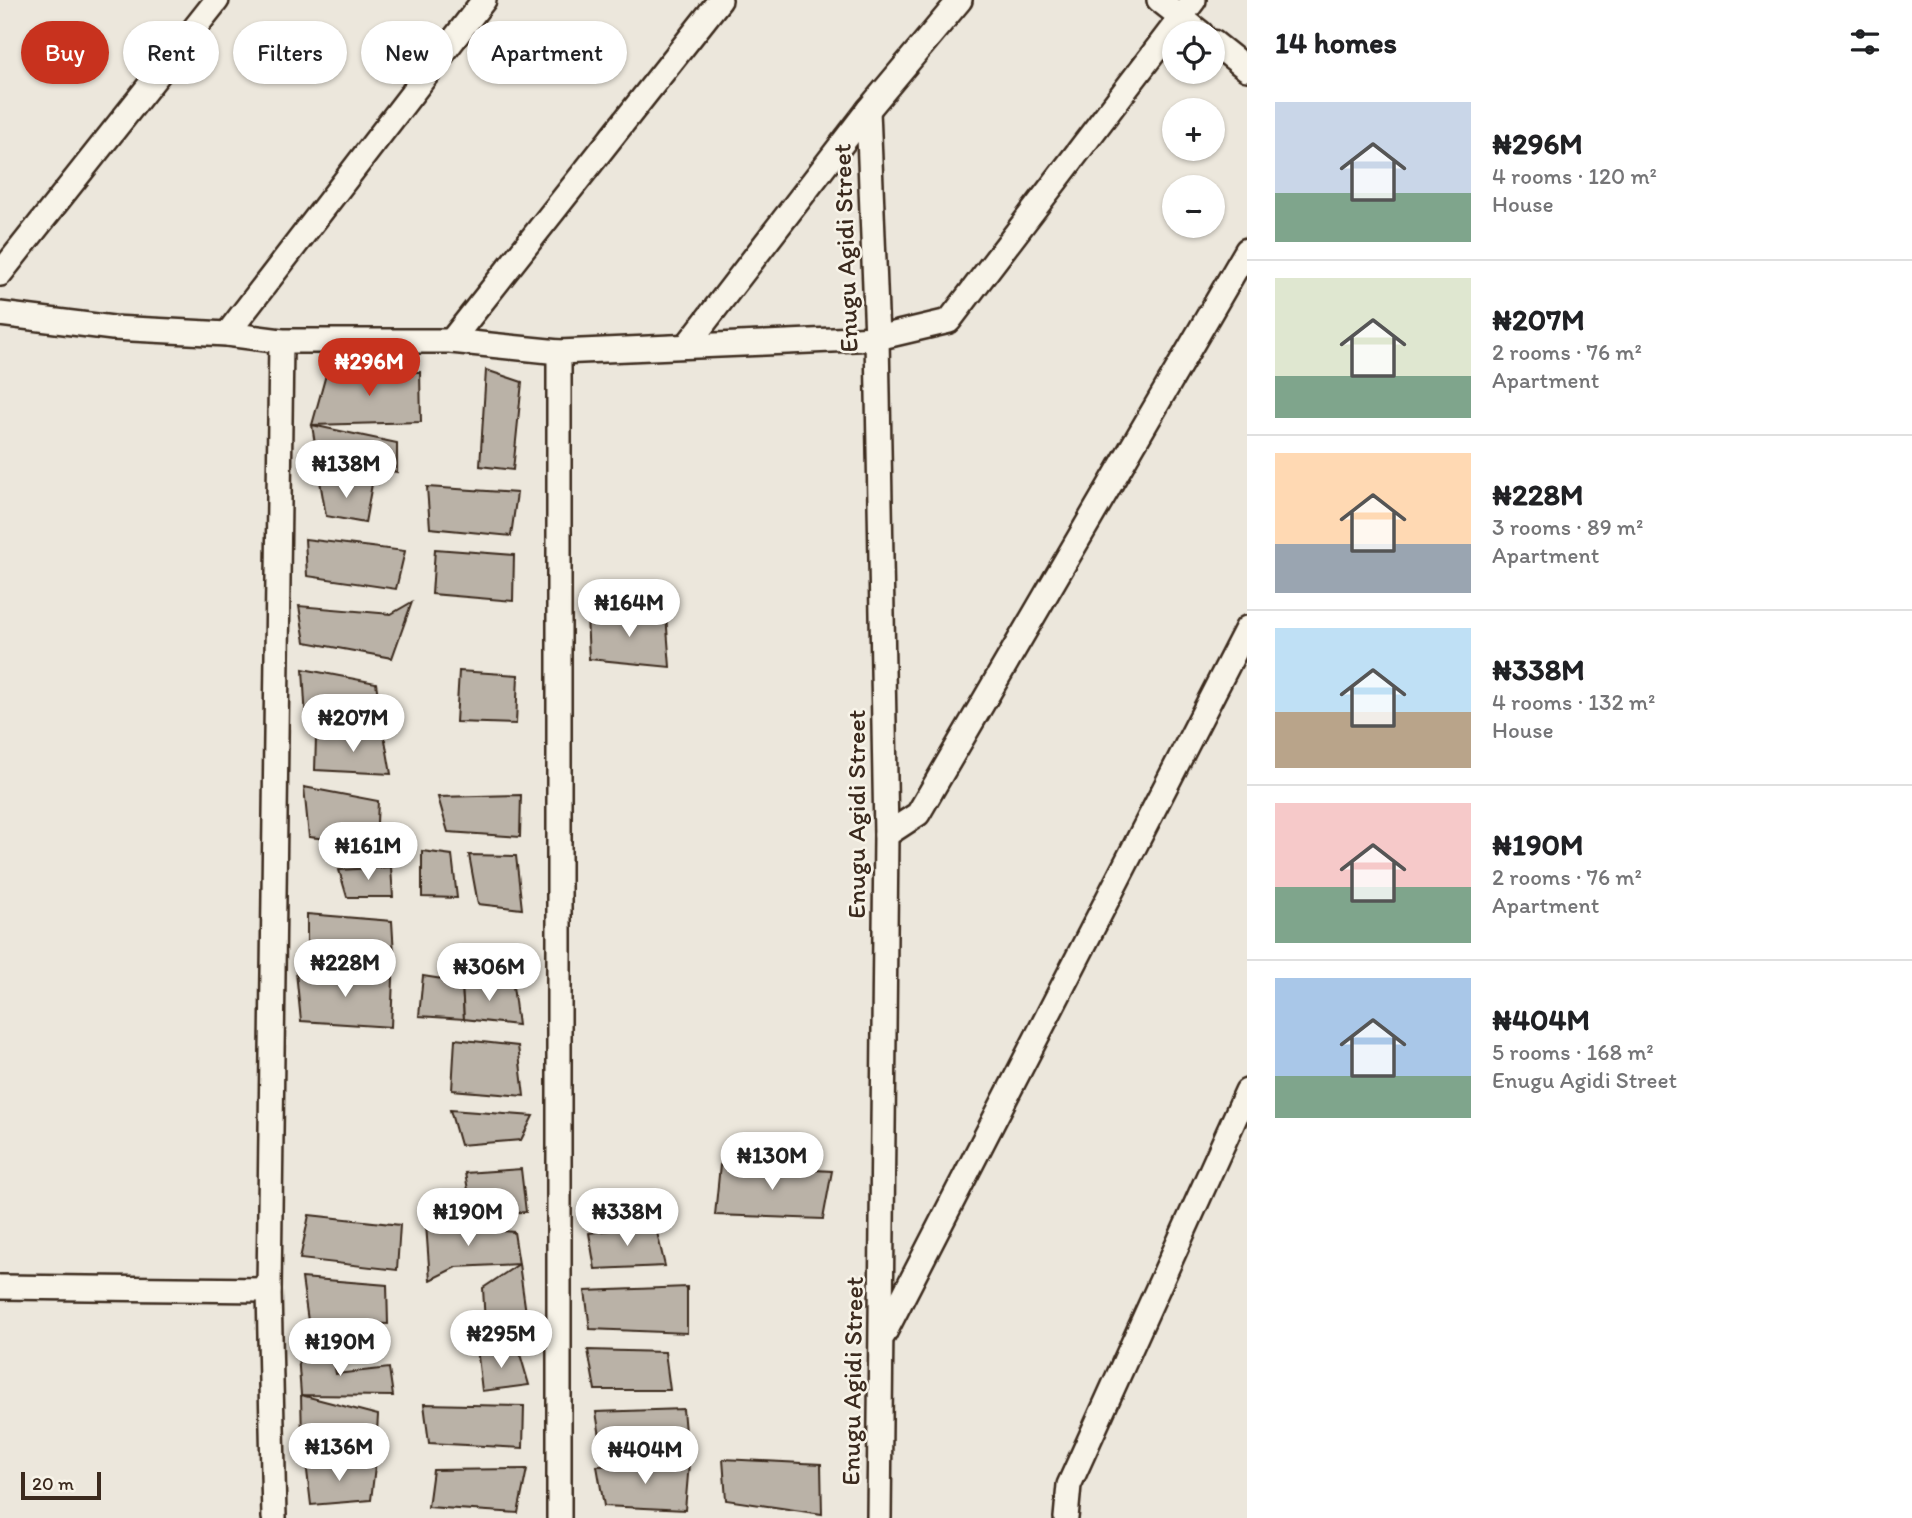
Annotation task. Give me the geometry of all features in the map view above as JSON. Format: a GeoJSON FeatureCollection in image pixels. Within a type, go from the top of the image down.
{"type":"FeatureCollection","features":[{"type":"Feature","properties":{"kind":"street"},"geometry":{"type":"LineString","coordinates":[[0,274],[217,0]]}},
{"type":"Feature","properties":{"kind":"street"},"geometry":{"type":"LineString","coordinates":[[227,334],[484,0]]}},
{"type":"Feature","properties":{"kind":"street"},"geometry":{"type":"LineString","coordinates":[[451,341],[720,0]]}},
{"type":"Feature","properties":{"kind":"street"},"geometry":{"type":"LineString","coordinates":[[688,344],[868,110],[960,0]]}},
{"type":"Feature","properties":{"kind":"street"},"geometry":{"type":"LineString","coordinates":[[0,313],[113,328],[227,334],[281,341],[451,341],[559,352],[688,344],[877,338],[949,321],[1187,8],[1160,0]]}},
{"type":"Feature","properties":{"kind":"street"},"geometry":{"type":"LineString","coordinates":[[1225,52],[1247,69]]}},
{"type":"Feature","properties":{"kind":"street","name":"Enugu Agidi Street"},"geometry":{"type":"LineString","coordinates":[[868,110],[877,338],[886,835],[879,1518]]}},
{"type":"Feature","properties":{"kind":"street"},"geometry":{"type":"LineString","coordinates":[[886,835],[918,814],[1247,250]]}},
{"type":"Feature","properties":{"kind":"street"},"geometry":{"type":"LineString","coordinates":[[274,1518],[269,1290],[281,341]]}},
{"type":"Feature","properties":{"kind":"street"},"geometry":{"type":"LineString","coordinates":[[559,352],[559,1518]]}},
{"type":"Feature","properties":{"kind":"street"},"geometry":{"type":"LineString","coordinates":[[881,1340],[1247,628]]}},
{"type":"Feature","properties":{"kind":"street"},"geometry":{"type":"LineString","coordinates":[[1066,1518],[1069,1485],[1247,1091]]}},
{"type":"Feature","properties":{"kind":"street"},"geometry":{"type":"LineString","coordinates":[[0,1287],[269,1290]]}},
{"type":"Feature","properties":{"kind":"building"},"geometry":{"type":"Polygon","coordinates":[[[486,370],[522,382],[513,470],[480,466],[486,370]]]}},
{"type":"Feature","properties":{"kind":"building"},"geometry":{"type":"Polygon","coordinates":[[[327,371],[420,372],[421,422],[312,425],[327,371]]]}},
{"type":"Feature","properties":{"kind":"building"},"geometry":{"type":"Polygon","coordinates":[[[312,425],[397,443],[397,472],[317,457],[312,425]]]}},
{"type":"Feature","properties":{"kind":"building"},"geometry":{"type":"Polygon","coordinates":[[[320,481],[372,484],[365,523],[326,516],[320,481]]]}},
{"type":"Feature","properties":{"kind":"building"},"geometry":{"type":"Polygon","coordinates":[[[427,487],[517,493],[511,536],[430,528],[427,487]]]}},
{"type":"Feature","properties":{"kind":"building"},"geometry":{"type":"Polygon","coordinates":[[[305,539],[405,551],[396,589],[307,576],[305,539]]]}},
{"type":"Feature","properties":{"kind":"building"},"geometry":{"type":"Polygon","coordinates":[[[435,549],[514,555],[513,601],[432,594],[435,549]]]}},
{"type":"Feature","properties":{"kind":"building"},"geometry":{"type":"Polygon","coordinates":[[[412,602],[392,658],[305,642],[299,606],[391,614],[412,602]]]}},
{"type":"Feature","properties":{"kind":"building"},"geometry":{"type":"Polygon","coordinates":[[[587,615],[666,615],[670,667],[589,659],[587,615]]]}},
{"type":"Feature","properties":{"kind":"building"},"geometry":{"type":"Polygon","coordinates":[[[303,669],[376,683],[384,734],[306,721],[303,669]]]}},
{"type":"Feature","properties":{"kind":"building"},"geometry":{"type":"Polygon","coordinates":[[[459,671],[518,675],[516,724],[456,722],[459,671]]]}},
{"type":"Feature","properties":{"kind":"building"},"geometry":{"type":"Polygon","coordinates":[[[384,734],[391,774],[315,770],[316,738],[384,734]]]}},
{"type":"Feature","properties":{"kind":"building"},"geometry":{"type":"Polygon","coordinates":[[[304,787],[378,801],[376,844],[309,837],[304,787]]]}},
{"type":"Feature","properties":{"kind":"building"},"geometry":{"type":"Polygon","coordinates":[[[521,795],[520,837],[448,832],[438,797],[521,795]]]}},
{"type":"Feature","properties":{"kind":"building"},"geometry":{"type":"Polygon","coordinates":[[[422,851],[452,855],[457,898],[422,897],[422,851]]]}},
{"type":"Feature","properties":{"kind":"building"},"geometry":{"type":"Polygon","coordinates":[[[469,855],[516,856],[522,909],[478,904],[469,855]]]}},
{"type":"Feature","properties":{"kind":"building"},"geometry":{"type":"Polygon","coordinates":[[[391,867],[393,897],[347,897],[339,870],[391,867]]]}},
{"type":"Feature","properties":{"kind":"building"},"geometry":{"type":"Polygon","coordinates":[[[307,914],[392,921],[394,954],[307,950],[307,914]]]}},
{"type":"Feature","properties":{"kind":"building"},"geometry":{"type":"Polygon","coordinates":[[[296,972],[393,978],[391,1027],[301,1021],[296,972]]]}},
{"type":"Feature","properties":{"kind":"building"},"geometry":{"type":"Polygon","coordinates":[[[423,976],[462,982],[464,1019],[419,1016],[423,976]]]}},
{"type":"Feature","properties":{"kind":"building"},"geometry":{"type":"Polygon","coordinates":[[[462,982],[513,986],[518,1025],[464,1019],[462,982]]]}},
{"type":"Feature","properties":{"kind":"building"},"geometry":{"type":"Polygon","coordinates":[[[455,1039],[518,1046],[524,1096],[452,1090],[455,1039]]]}},
{"type":"Feature","properties":{"kind":"building"},"geometry":{"type":"Polygon","coordinates":[[[450,1110],[533,1116],[521,1140],[460,1145],[450,1110]]]}},
{"type":"Feature","properties":{"kind":"building"},"geometry":{"type":"Polygon","coordinates":[[[720,1165],[832,1171],[823,1219],[715,1215],[720,1165]]]}},
{"type":"Feature","properties":{"kind":"building"},"geometry":{"type":"Polygon","coordinates":[[[521,1169],[526,1212],[472,1213],[465,1173],[521,1169]]]}},
{"type":"Feature","properties":{"kind":"building"},"geometry":{"type":"Polygon","coordinates":[[[309,1215],[400,1225],[397,1270],[300,1259],[309,1215]]]}},
{"type":"Feature","properties":{"kind":"building"},"geometry":{"type":"Polygon","coordinates":[[[426,1224],[514,1232],[519,1264],[456,1267],[430,1280],[426,1224]]]}},
{"type":"Feature","properties":{"kind":"building"},"geometry":{"type":"Polygon","coordinates":[[[655,1224],[665,1266],[595,1269],[589,1233],[655,1224]]]}},
{"type":"Feature","properties":{"kind":"building"},"geometry":{"type":"Polygon","coordinates":[[[519,1264],[529,1334],[485,1324],[483,1288],[519,1264]]]}},
{"type":"Feature","properties":{"kind":"building"},"geometry":{"type":"Polygon","coordinates":[[[302,1278],[387,1285],[388,1324],[308,1321],[302,1278]]]}},
{"type":"Feature","properties":{"kind":"building"},"geometry":{"type":"Polygon","coordinates":[[[687,1287],[687,1333],[590,1329],[585,1291],[687,1287]]]}},
{"type":"Feature","properties":{"kind":"building"},"geometry":{"type":"Polygon","coordinates":[[[477,1348],[520,1354],[529,1385],[482,1391],[477,1348]]]}},
{"type":"Feature","properties":{"kind":"building"},"geometry":{"type":"Polygon","coordinates":[[[332,1350],[336,1374],[389,1368],[393,1396],[301,1395],[298,1354],[332,1350]]]}},
{"type":"Feature","properties":{"kind":"building"},"geometry":{"type":"Polygon","coordinates":[[[588,1350],[665,1352],[670,1390],[595,1390],[588,1350]]]}},
{"type":"Feature","properties":{"kind":"building"},"geometry":{"type":"Polygon","coordinates":[[[301,1395],[378,1415],[375,1466],[302,1439],[301,1395]]]}},
{"type":"Feature","properties":{"kind":"building"},"geometry":{"type":"Polygon","coordinates":[[[424,1404],[524,1406],[523,1448],[429,1443],[424,1404]]]}},
{"type":"Feature","properties":{"kind":"building"},"geometry":{"type":"Polygon","coordinates":[[[683,1409],[686,1444],[601,1443],[596,1412],[683,1409]]]}},
{"type":"Feature","properties":{"kind":"building"},"geometry":{"type":"Polygon","coordinates":[[[723,1459],[821,1464],[822,1514],[726,1500],[723,1459]]]}},
{"type":"Feature","properties":{"kind":"building"},"geometry":{"type":"Polygon","coordinates":[[[306,1462],[375,1466],[371,1500],[311,1505],[306,1462]]]}},
{"type":"Feature","properties":{"kind":"building"},"geometry":{"type":"Polygon","coordinates":[[[689,1463],[685,1510],[604,1506],[597,1466],[689,1463]]]}},
{"type":"Feature","properties":{"kind":"building"},"geometry":{"type":"Polygon","coordinates":[[[527,1469],[518,1513],[428,1507],[433,1470],[527,1469]]]}}]}
